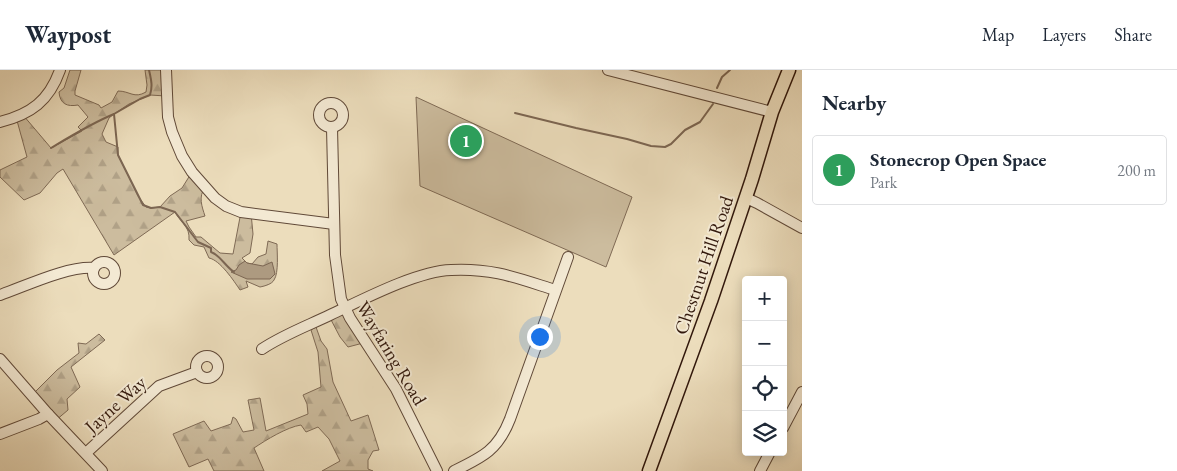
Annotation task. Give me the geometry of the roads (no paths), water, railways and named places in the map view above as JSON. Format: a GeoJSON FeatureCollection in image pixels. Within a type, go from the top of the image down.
{"type":"FeatureCollection","features":[{"type":"Feature","properties":{"kind":"main road","name":"Chestnut Hill Road"},"geometry":{"type":"LineString","coordinates":[[649,471],[708,310],[746,198],[772,112],[789,70]]}},
{"type":"Feature","properties":{"kind":"street"},"geometry":{"type":"LineString","coordinates":[[0,122],[23,115],[32,110],[52,89],[60,70]]}},
{"type":"Feature","properties":{"kind":"street"},"geometry":{"type":"LineString","coordinates":[[166,70],[168,117],[172,132],[182,156],[192,172],[215,198],[226,206],[241,212],[334,224]]}},
{"type":"Feature","properties":{"kind":"street"},"geometry":{"type":"LineString","coordinates":[[608,70],[772,112]]}},
{"type":"Feature","properties":{"kind":"street","name":"Wayfaring Road"},"geometry":{"type":"LineString","coordinates":[[332,128],[336,270],[338,288],[344,308],[396,389],[437,471]]}},
{"type":"Feature","properties":{"kind":"street"},"geometry":{"type":"LineString","coordinates":[[746,198],[757,202],[802,228]]}},
{"type":"Feature","properties":{"kind":"street"},"geometry":{"type":"LineString","coordinates":[[454,471],[487,454],[501,439],[568,257]]}},
{"type":"Feature","properties":{"kind":"street"},"geometry":{"type":"LineString","coordinates":[[0,295],[71,270],[85,267],[94,268]]}},
{"type":"Feature","properties":{"kind":"street"},"geometry":{"type":"LineString","coordinates":[[262,349],[276,340],[344,308],[408,281],[443,270],[479,270],[501,273],[555,290]]}},
{"type":"Feature","properties":{"kind":"street"},"geometry":{"type":"LineString","coordinates":[[0,358],[48,414],[102,471]]}},
{"type":"Feature","properties":{"kind":"street","name":"Jayne Way"},"geometry":{"type":"LineString","coordinates":[[86,453],[160,386],[197,372]]}},
{"type":"Feature","properties":{"kind":"street"},"geometry":{"type":"LineString","coordinates":[[787,420],[802,392]]}},
{"type":"Feature","properties":{"kind":"street"},"geometry":{"type":"LineString","coordinates":[[0,434],[48,414]]}},
{"type":"Feature","properties":{"kind":"street"},"geometry":{"type":"LineString","coordinates":[[760,471],[768,456]]}},
{"type":"Feature","properties":{"kind":"waterway"},"geometry":{"type":"LineString","coordinates":[[149,70],[152,86],[150,95],[114,114],[118,155],[143,205],[151,208],[160,207],[175,212],[198,242],[211,248],[211,252],[234,272]]}},
{"type":"Feature","properties":{"kind":"waterway"},"geometry":{"type":"LineString","coordinates":[[717,88],[722,77],[730,70]]}},
{"type":"Feature","properties":{"kind":"waterway"},"geometry":{"type":"LineString","coordinates":[[515,113],[651,146],[665,147],[671,144],[685,130],[700,122],[713,104]]}},
{"type":"Feature","properties":{"kind":"waterway"},"geometry":{"type":"LineString","coordinates":[[51,148],[114,114]]}},
{"type":"Feature","properties":{"kind":"place","name":"Stonecrop Open Space"},"geometry":{"type":"Point","coordinates":[466,141]}}]}
